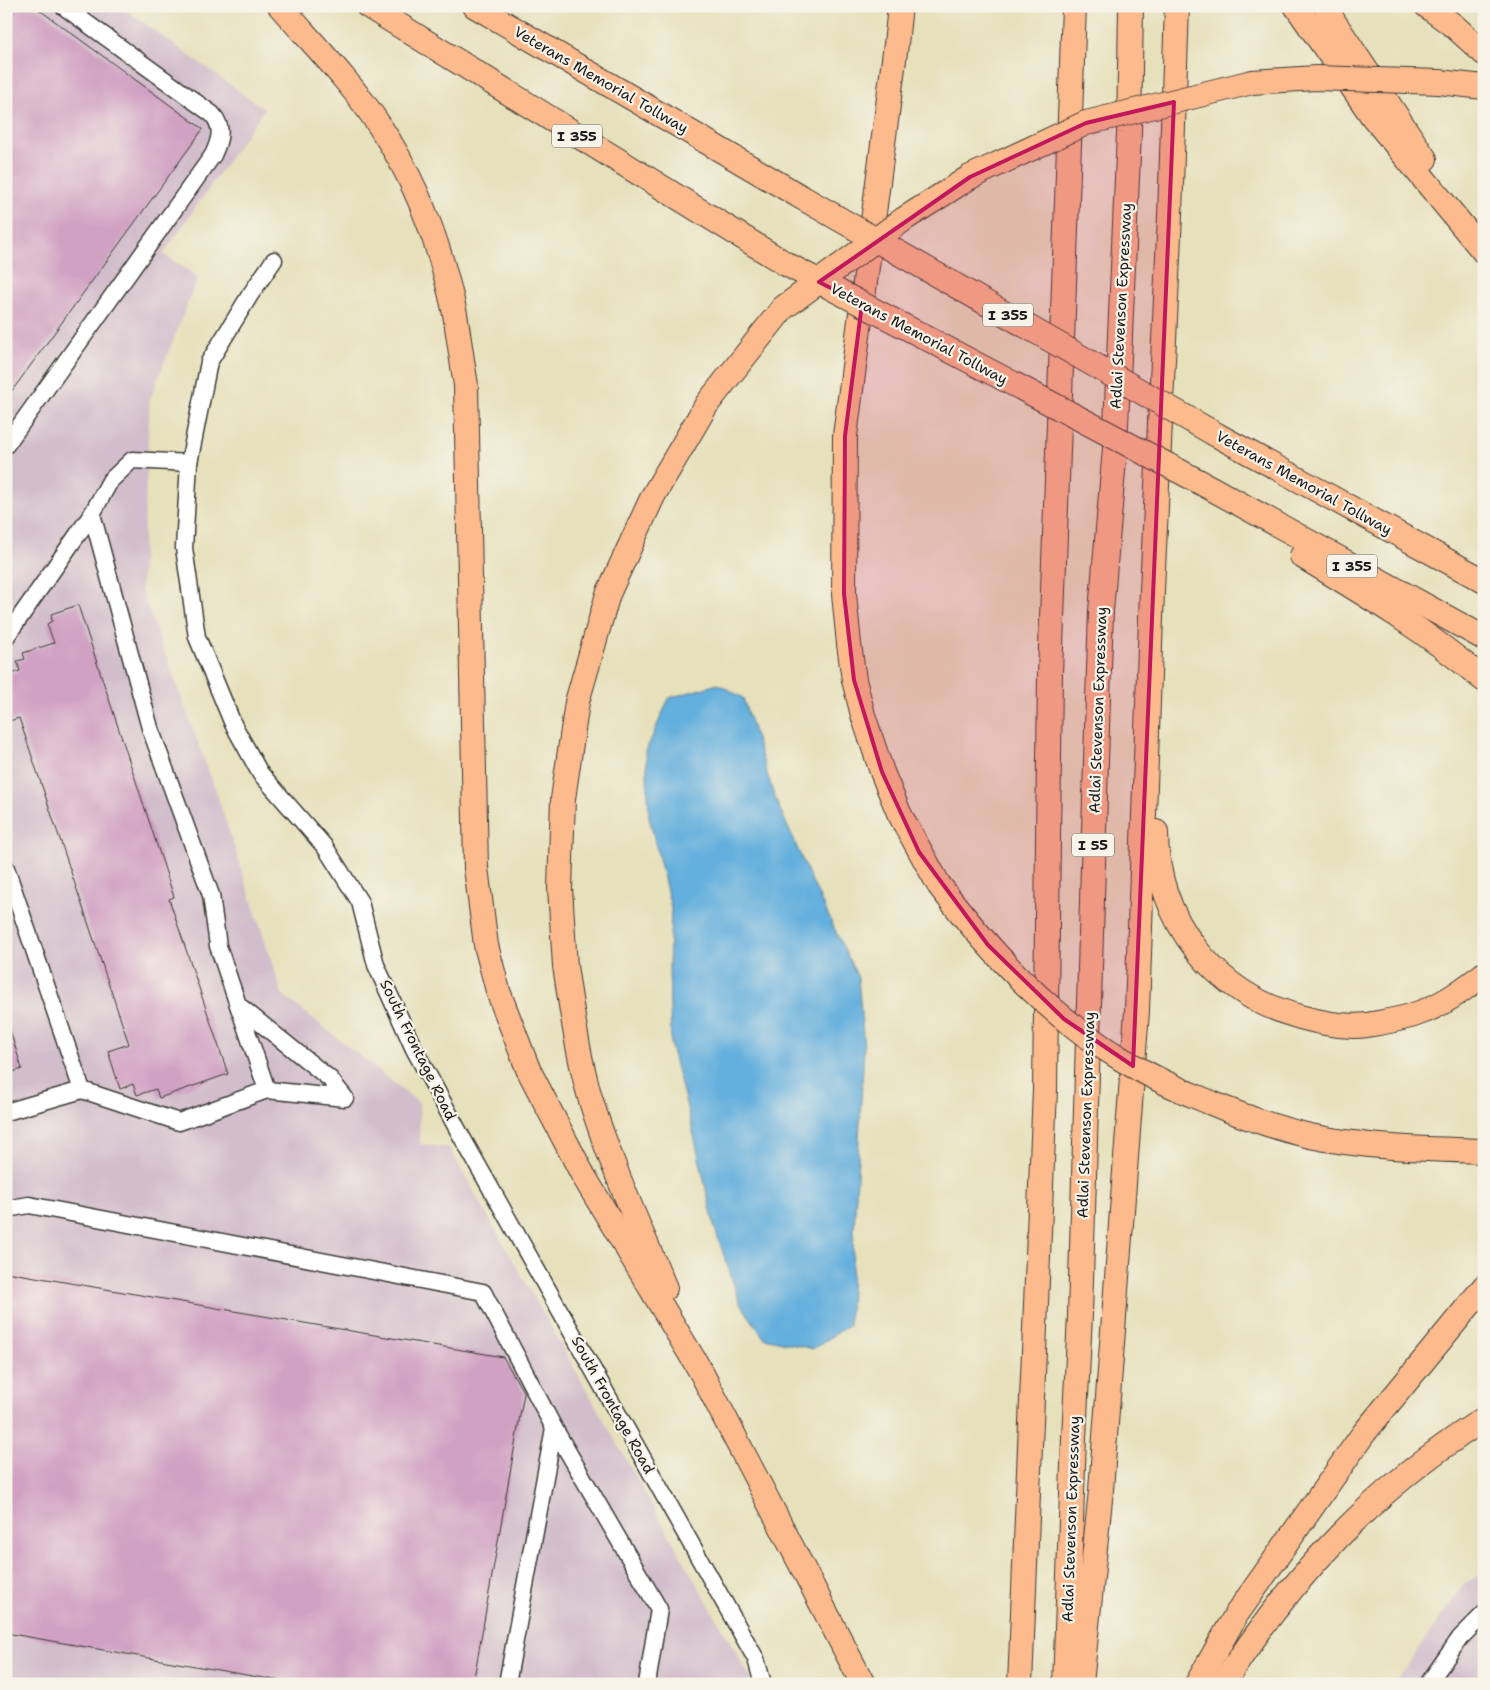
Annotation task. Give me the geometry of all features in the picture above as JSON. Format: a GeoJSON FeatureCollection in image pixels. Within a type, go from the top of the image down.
{"type":"FeatureCollection","features":[{"type":"Feature","properties":{"kind":"highway"},"geometry":{"type":"LineString","coordinates":[[280,6],[342,76],[380,126],[412,184],[434,235],[454,314],[466,385],[476,868],[486,945],[498,991],[528,1069],[584,1175],[700,1370],[863,1684]]}},
{"type":"Feature","properties":{"kind":"highway","name":"Veterans Memorial Tollway"},"geometry":{"type":"LineString","coordinates":[[368,6],[786,264],[1198,481],[1484,638]]}},
{"type":"Feature","properties":{"kind":"highway","name":"Veterans Memorial Tollway"},"geometry":{"type":"LineString","coordinates":[[476,6],[801,197],[1214,434],[1484,581]]}},
{"type":"Feature","properties":{"kind":"highway"},"geometry":{"type":"LineString","coordinates":[[900,6],[845,436],[844,594],[848,644],[854,680],[863,715],[882,772],[899,814],[940,885],[965,919],[1012,972],[1064,1019],[1123,1060],[1169,1086],[1258,1122],[1310,1136],[1361,1144],[1484,1151]]}},
{"type":"Feature","properties":{"kind":"highway"},"geometry":{"type":"LineString","coordinates":[[1020,1684],[1045,1090],[1050,674],[1074,6]]}},
{"type":"Feature","properties":{"kind":"highway","name":"Adlai Stevenson Expressway"},"geometry":{"type":"LineString","coordinates":[[1066,1684],[1072,1466],[1080,1315],[1096,727],[1101,611],[1108,550],[1115,439],[1129,133],[1131,6]]}},
{"type":"Feature","properties":{"kind":"highway"},"geometry":{"type":"LineString","coordinates":[[1081,1684],[1101,1490],[1137,1011],[1152,590],[1170,215],[1176,6]]}},
{"type":"Feature","properties":{"kind":"highway"},"geometry":{"type":"LineString","coordinates":[[1296,6],[1373,117],[1484,252]]}},
{"type":"Feature","properties":{"kind":"highway"},"geometry":{"type":"LineString","coordinates":[[1325,6],[1484,248]]}},
{"type":"Feature","properties":{"kind":"highway"},"geometry":{"type":"LineString","coordinates":[[1427,6],[1454,26],[1484,53]]}},
{"type":"Feature","properties":{"kind":"highway"},"geometry":{"type":"LineString","coordinates":[[700,1370],[619,1178],[591,1100],[576,1038],[565,966],[560,888],[563,799],[576,702],[608,594],[653,496],[707,404],[783,308],[904,219],[970,177],[1086,123],[1252,82],[1316,78],[1439,82],[1484,88]]}},
{"type":"Feature","properties":{"kind":"highway"},"geometry":{"type":"LineString","coordinates":[[1220,493],[1264,533],[1360,591],[1414,627],[1448,650],[1484,680]]}},
{"type":"Feature","properties":{"kind":"highway"},"geometry":{"type":"LineString","coordinates":[[1152,590],[1156,629],[1156,846],[1162,885],[1179,926],[1200,956],[1244,994],[1268,1007],[1321,1023],[1347,1026],[1367,1025],[1419,1014],[1444,1002],[1484,974]]}},
{"type":"Feature","properties":{"kind":"highway"},"geometry":{"type":"LineString","coordinates":[[1197,1684],[1236,1615],[1364,1433],[1484,1287]]}},
{"type":"Feature","properties":{"kind":"highway"},"geometry":{"type":"LineString","coordinates":[[1223,1684],[1271,1614],[1320,1555],[1388,1489],[1428,1456],[1484,1419]]}},
{"type":"Feature","properties":{"kind":"street"},"geometry":{"type":"LineString","coordinates":[[6,445],[208,162],[218,143],[220,132],[217,119],[212,114],[64,6]]}},
{"type":"Feature","properties":{"kind":"street","name":"South Frontage Road"},"geometry":{"type":"LineString","coordinates":[[274,260],[209,362],[189,463],[184,548],[197,637],[233,724],[260,773],[325,847],[360,902],[376,965],[414,1049],[756,1659],[763,1684]]}},
{"type":"Feature","properties":{"kind":"street"},"geometry":{"type":"LineString","coordinates":[[6,637],[92,514],[110,481],[132,460],[189,463]]}},
{"type":"Feature","properties":{"kind":"street"},"geometry":{"type":"LineString","coordinates":[[92,514],[150,728],[211,895],[218,946],[267,1090]]}},
{"type":"Feature","properties":{"kind":"street"},"geometry":{"type":"LineString","coordinates":[[6,868],[82,1090]]}},
{"type":"Feature","properties":{"kind":"street"},"geometry":{"type":"LineString","coordinates":[[6,1112],[82,1090],[179,1122],[267,1090],[344,1098],[330,1079],[238,1005]]}},
{"type":"Feature","properties":{"kind":"street"},"geometry":{"type":"LineString","coordinates":[[6,1209],[29,1205],[483,1292],[554,1428],[659,1609],[647,1684]]}},
{"type":"Feature","properties":{"kind":"street"},"geometry":{"type":"LineString","coordinates":[[507,1684],[554,1428]]}},
{"type":"Feature","properties":{"kind":"street"},"geometry":{"type":"LineString","coordinates":[[1428,1684],[1460,1638],[1484,1614]]}},
{"type":"Feature","properties":{"kind":"highlighted area"},"geometry":{"type":"Polygon","coordinates":[[[1174,102],[1133,1066],[1064,1019],[988,945],[919,852],[882,772],[854,680],[844,594],[845,436],[862,304],[819,282],[970,177],[1086,123],[1174,102]]]}},
{"type":"Feature","properties":{"kind":"shaded area"},"geometry":{"type":"Polygon","coordinates":[[[6,6],[120,6],[264,109],[163,254],[198,277],[150,399],[141,590],[216,791],[282,994],[419,1103],[420,1144],[449,1148],[750,1677],[750,1684],[6,1684],[6,6]]]}},
{"type":"Feature","properties":{"kind":"shaded area"},"geometry":{"type":"Polygon","coordinates":[[[1484,1573],[1484,1684],[1394,1684],[1465,1583],[1484,1573]]]}},
{"type":"Feature","properties":{"kind":"water"},"geometry":{"type":"Polygon","coordinates":[[[718,684],[743,698],[775,798],[858,978],[864,1047],[849,1325],[813,1349],[764,1338],[740,1303],[715,1229],[671,1046],[669,968],[671,908],[649,817],[646,751],[669,698],[718,684]]]}},
{"type":"Feature","properties":{"kind":"building"},"geometry":{"type":"Polygon","coordinates":[[[6,6],[34,6],[203,129],[6,399],[6,6]]]}},
{"type":"Feature","properties":{"kind":"building"},"geometry":{"type":"Polygon","coordinates":[[[78,605],[174,897],[169,899],[228,1074],[159,1098],[156,1089],[137,1095],[133,1084],[120,1089],[108,1051],[129,1044],[19,718],[6,722],[6,676],[20,671],[17,661],[25,659],[23,653],[54,643],[47,624],[52,621],[51,614],[78,605]]]}},
{"type":"Feature","properties":{"kind":"building"},"geometry":{"type":"Polygon","coordinates":[[[9,1027],[22,1069],[6,1074],[6,1028],[9,1027]]]}},
{"type":"Feature","properties":{"kind":"building"},"geometry":{"type":"Polygon","coordinates":[[[6,1272],[503,1357],[524,1393],[473,1684],[298,1684],[6,1633],[6,1272]]]}}]}
